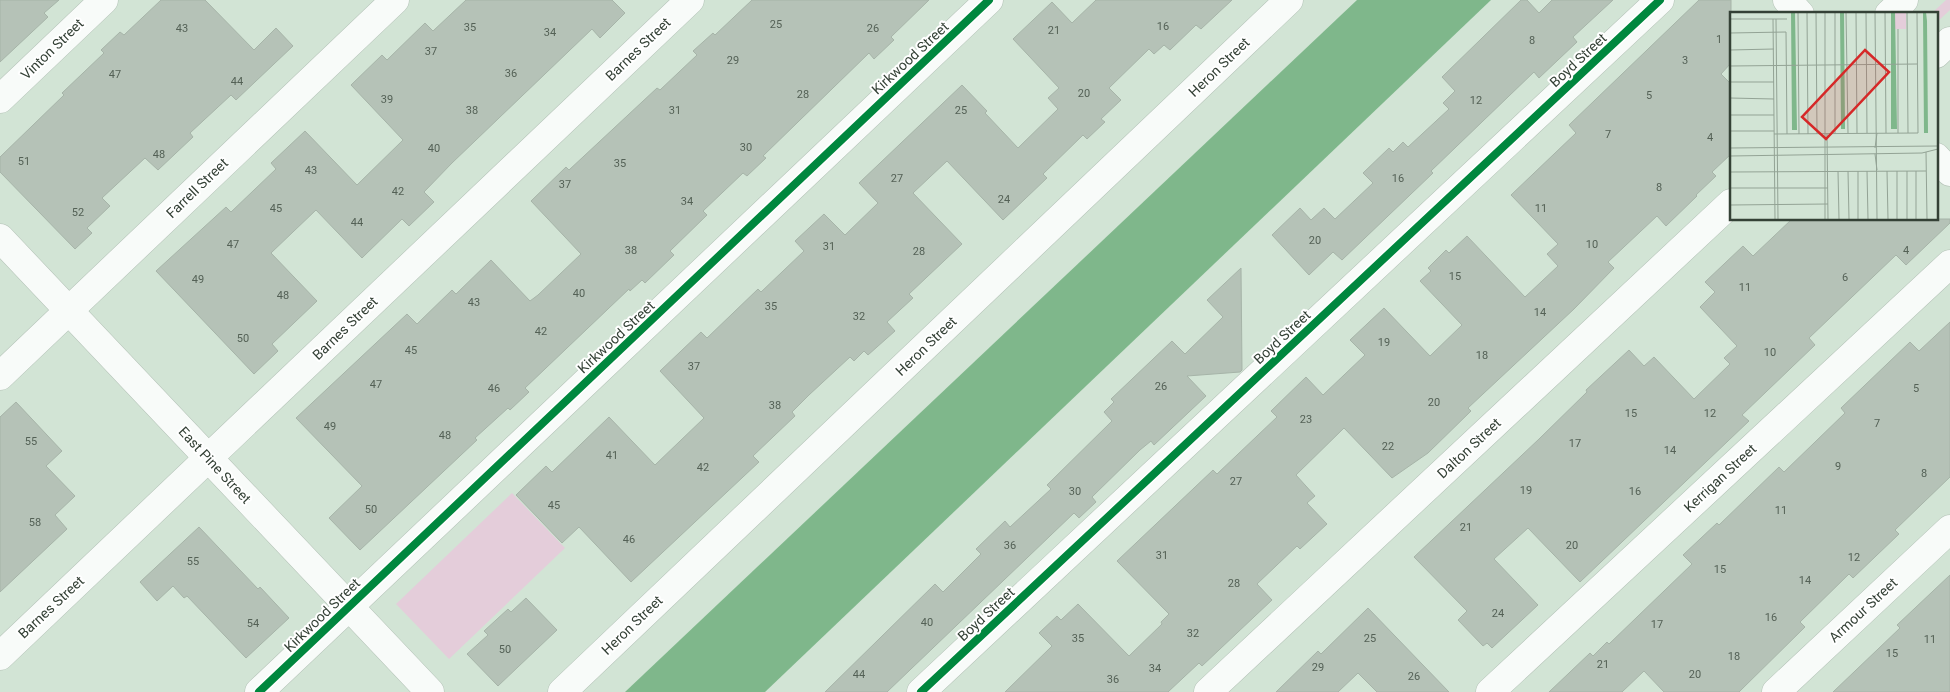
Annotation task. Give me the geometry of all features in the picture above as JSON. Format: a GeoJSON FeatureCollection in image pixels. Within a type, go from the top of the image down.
{"type":"FeatureCollection","features":[{"type":"Feature","properties":{"kind":"street","name":"Vinton Street"},"geometry":{"type":"LineString","coordinates":[[0,99],[104,0]]}},
{"type":"Feature","properties":{"kind":"street","name":"Farrell Street"},"geometry":{"type":"LineString","coordinates":[[0,376],[395,0]]}},
{"type":"Feature","properties":{"kind":"street","name":"Barnes Street"},"geometry":{"type":"LineString","coordinates":[[0,656],[690,0]]}},
{"type":"Feature","properties":{"kind":"street","name":"Kirkwood Street"},"geometry":{"type":"LineString","coordinates":[[259,692],[989,0]]}},
{"type":"Feature","properties":{"kind":"street","name":"Heron Street"},"geometry":{"type":"LineString","coordinates":[[562,692],[1289,0]]}},
{"type":"Feature","properties":{"kind":"street","name":"Boyd Street"},"geometry":{"type":"LineString","coordinates":[[921,692],[1660,0]]}},
{"type":"Feature","properties":{"kind":"street"},"geometry":{"type":"LineString","coordinates":[[1787,0],[1798,12]]}},
{"type":"Feature","properties":{"kind":"street"},"geometry":{"type":"LineString","coordinates":[[1891,12],[1904,0]]}},
{"type":"Feature","properties":{"kind":"street"},"geometry":{"type":"LineString","coordinates":[[1938,52],[1950,41]]}},
{"type":"Feature","properties":{"kind":"street"},"geometry":{"type":"LineString","coordinates":[[1938,159],[1950,172]]}},
{"type":"Feature","properties":{"kind":"street","name":"Dalton Street"},"geometry":{"type":"LineString","coordinates":[[1208,692],[1730,204]]}},
{"type":"Feature","properties":{"kind":"street","name":"East Pine Street"},"geometry":{"type":"LineString","coordinates":[[0,238],[430,692]]}},
{"type":"Feature","properties":{"kind":"street","name":"Kerrigan Street"},"geometry":{"type":"LineString","coordinates":[[1490,692],[1950,264]]}},
{"type":"Feature","properties":{"kind":"street","name":"Armour Street"},"geometry":{"type":"LineString","coordinates":[[1776,692],[1950,529]]}},
{"type":"Feature","properties":{"kind":"shaded area"},"geometry":{"type":"Polygon","coordinates":[[[1357,0],[1491,0],[765,692],[625,692],[1357,0]]]}},
{"type":"Feature","properties":{"kind":"shaded area"},"geometry":{"type":"Polygon","coordinates":[[[1946,0],[1950,0],[1950,10],[1938,21],[1938,12],[1933,12],[1946,0]]]}},
{"type":"Feature","properties":{"kind":"shaded area"},"geometry":{"type":"Polygon","coordinates":[[[512,493],[565,548],[449,659],[396,604],[512,493]]]}},
{"type":"Feature","properties":{"kind":"building"},"geometry":{"type":"Polygon","coordinates":[[[0,0],[59,0],[44,13],[48,17],[0,62],[0,0]]]}},
{"type":"Feature","properties":{"kind":"building"},"geometry":{"type":"Polygon","coordinates":[[[161,0],[205,0],[254,50],[276,28],[293,46],[236,100],[231,95],[190,133],[193,137],[158,170],[145,158],[102,198],[110,206],[87,228],[92,233],[75,249],[0,172],[0,157],[104,53],[101,50],[120,32],[124,35],[161,0]]]}},
{"type":"Feature","properties":{"kind":"building"},"geometry":{"type":"Polygon","coordinates":[[[466,0],[612,0],[625,13],[600,38],[592,29],[424,192],[434,202],[409,226],[402,219],[362,258],[316,210],[271,253],[317,301],[272,344],[278,351],[254,374],[156,271],[226,207],[231,212],[276,169],[271,163],[305,131],[357,185],[403,140],[351,85],[382,55],[387,60],[425,23],[433,31],[466,0]]]}},
{"type":"Feature","properties":{"kind":"building"},"geometry":{"type":"Polygon","coordinates":[[[752,0],[929,0],[891,37],[894,40],[874,59],[869,53],[763,156],[766,158],[747,176],[743,173],[703,211],[707,215],[670,251],[674,255],[645,283],[642,280],[630,291],[629,289],[525,388],[529,392],[475,438],[477,440],[360,550],[329,518],[362,486],[296,418],[407,314],[417,324],[452,290],[456,294],[491,260],[530,301],[538,295],[581,254],[531,201],[566,167],[569,170],[657,88],[660,90],[697,55],[693,51],[713,33],[715,35],[752,0]]]}},
{"type":"Feature","properties":{"kind":"building"},"geometry":{"type":"Polygon","coordinates":[[[1096,0],[1232,0],[1201,29],[1196,25],[1170,50],[1164,45],[1154,54],[1149,49],[1109,88],[1121,100],[1101,119],[1105,122],[1087,139],[1083,135],[1043,174],[1047,178],[1003,220],[947,161],[913,193],[962,244],[909,294],[913,298],[887,322],[895,331],[868,355],[864,351],[854,361],[850,357],[809,395],[792,412],[795,416],[753,456],[759,462],[631,582],[579,527],[562,543],[516,495],[546,466],[552,472],[609,417],[655,465],[704,418],[660,371],[701,332],[707,338],[758,289],[761,292],[804,251],[795,241],[824,214],[845,235],[878,203],[859,183],[962,85],[1018,148],[1058,109],[1048,98],[1059,88],[1013,39],[1052,2],[1072,23],[1096,0]]]}},
{"type":"Feature","properties":{"kind":"building"},"geometry":{"type":"Polygon","coordinates":[[[1521,0],[1527,0],[1539,13],[1552,0],[1613,0],[1573,37],[1577,42],[1539,78],[1534,72],[1431,171],[1433,173],[1342,260],[1333,252],[1309,275],[1272,235],[1300,208],[1311,220],[1324,208],[1335,219],[1373,183],[1363,173],[1389,148],[1393,152],[1403,142],[1408,147],[1449,109],[1443,103],[1455,91],[1442,77],[1521,0]]]}},
{"type":"Feature","properties":{"kind":"building"},"geometry":{"type":"Polygon","coordinates":[[[1699,0],[1731,0],[1730,64],[1721,74],[1730,83],[1730,155],[1712,172],[1716,176],[1666,226],[1657,216],[1608,262],[1614,268],[1574,309],[1468,408],[1471,411],[1428,453],[1392,478],[1344,428],[1296,475],[1315,496],[1307,503],[1327,524],[1300,549],[1297,546],[1257,584],[1272,600],[1202,666],[1199,663],[1168,692],[1005,692],[1052,646],[1039,633],[1057,616],[1061,620],[1078,604],[1129,656],[1162,624],[1161,622],[1169,614],[1117,561],[1213,470],[1217,474],[1277,417],[1271,411],[1306,377],[1323,395],[1365,355],[1350,340],[1384,308],[1430,356],[1462,325],[1420,281],[1431,271],[1428,268],[1446,250],[1449,253],[1467,236],[1525,297],[1558,266],[1547,254],[1558,244],[1511,195],[1576,133],[1569,125],[1699,0]]]}},
{"type":"Feature","properties":{"kind":"building"},"geometry":{"type":"Polygon","coordinates":[[[1950,219],[1950,223],[1906,265],[1896,255],[1809,338],[1815,345],[1742,415],[1749,421],[1580,582],[1528,528],[1494,559],[1538,605],[1492,648],[1487,643],[1483,646],[1458,620],[1467,611],[1414,557],[1539,439],[1587,392],[1586,390],[1629,350],[1644,366],[1654,357],[1694,399],[1730,364],[1724,358],[1737,346],[1700,307],[1715,292],[1705,282],[1743,246],[1753,256],[1791,220],[1950,219]]]}},
{"type":"Feature","properties":{"kind":"building"},"geometry":{"type":"Polygon","coordinates":[[[1241,268],[1242,370],[1240,372],[1187,376],[1206,396],[1154,445],[1151,441],[1140,450],[1092,497],[1096,502],[1079,518],[1074,513],[887,692],[825,692],[935,584],[943,592],[981,554],[976,549],[1005,521],[1010,527],[1051,489],[1047,485],[1112,421],[1104,412],[1114,402],[1111,399],[1172,341],[1185,354],[1223,317],[1207,300],[1241,268]]]}},
{"type":"Feature","properties":{"kind":"building"},"geometry":{"type":"Polygon","coordinates":[[[1950,322],[1950,477],[1895,530],[1899,534],[1853,578],[1849,574],[1800,622],[1805,627],[1739,692],[1664,692],[1644,671],[1622,692],[1549,692],[1590,653],[1593,656],[1607,642],[1609,644],[1692,564],[1683,555],[1717,523],[1719,525],[1779,467],[1784,472],[1845,413],[1841,408],[1910,342],[1919,351],[1950,322]]]}},
{"type":"Feature","properties":{"kind":"building"},"geometry":{"type":"Polygon","coordinates":[[[16,402],[62,451],[46,466],[75,496],[55,515],[67,529],[0,592],[0,417],[16,402]]]}},
{"type":"Feature","properties":{"kind":"building"},"geometry":{"type":"Polygon","coordinates":[[[199,527],[258,589],[260,587],[289,618],[246,658],[187,596],[184,598],[173,586],[157,601],[140,582],[199,527]]]}},
{"type":"Feature","properties":{"kind":"building"},"geometry":{"type":"Polygon","coordinates":[[[1950,575],[1950,692],[1833,692],[1900,628],[1897,625],[1950,575]]]}},
{"type":"Feature","properties":{"kind":"building"},"geometry":{"type":"Polygon","coordinates":[[[526,598],[557,630],[498,686],[467,654],[488,635],[484,631],[508,609],[511,612],[526,598]]]}},
{"type":"Feature","properties":{"kind":"building"},"geometry":{"type":"Polygon","coordinates":[[[1368,608],[1449,692],[1377,692],[1358,673],[1338,692],[1276,692],[1318,651],[1321,654],[1368,608]]]}},
{"type":"Feature","properties":{"kind":"cycle path"},"geometry":{"type":"LineString","coordinates":[[259,692],[989,0]]}},
{"type":"Feature","properties":{"kind":"cycle path"},"geometry":{"type":"LineString","coordinates":[[921,692],[1660,0]]}}]}
